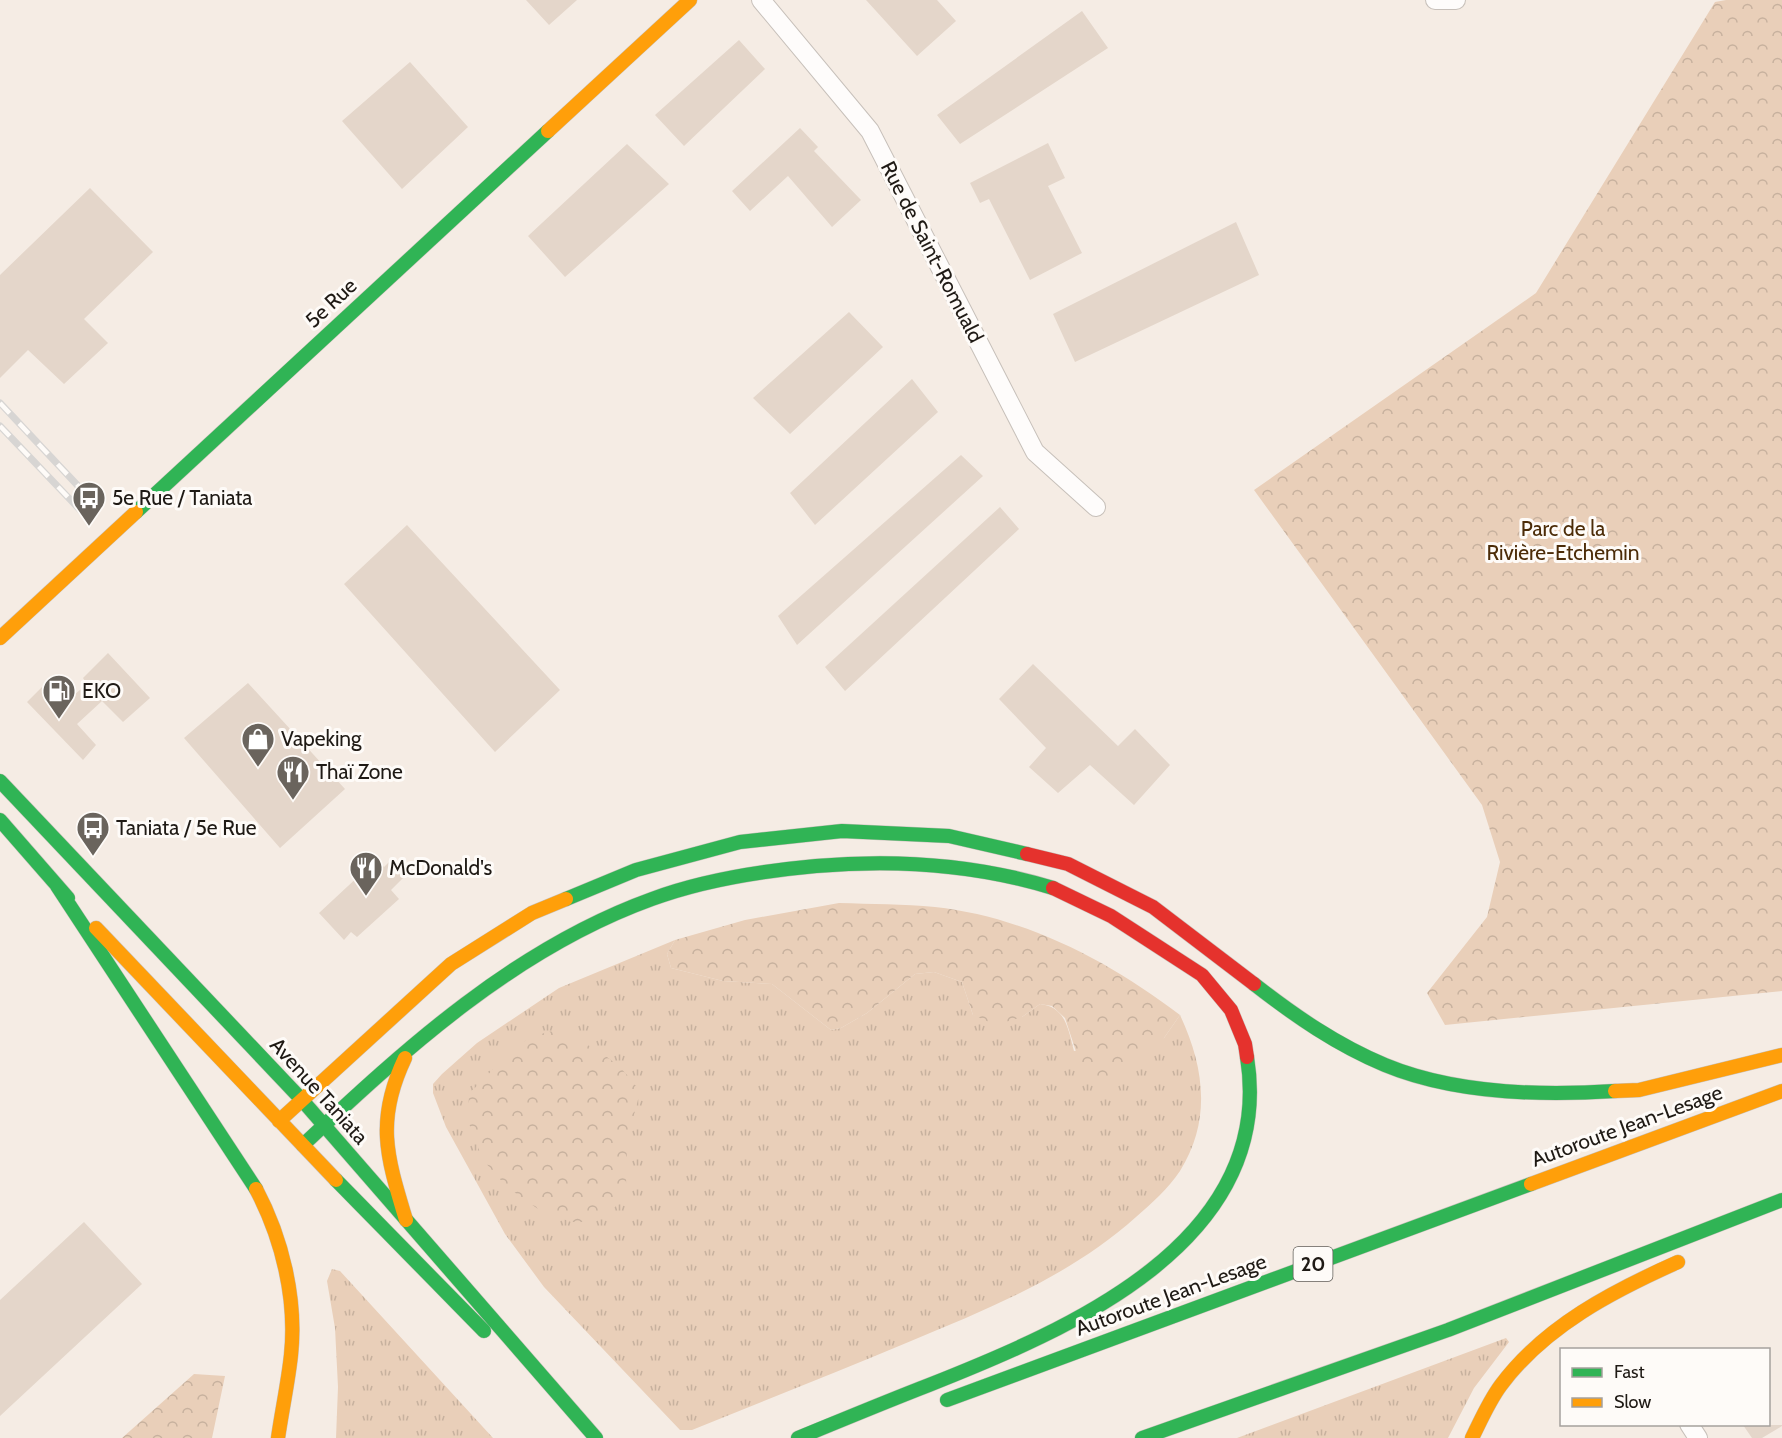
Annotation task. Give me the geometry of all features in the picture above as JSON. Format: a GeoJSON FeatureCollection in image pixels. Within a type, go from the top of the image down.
{"type":"FeatureCollection","features":[{"type":"Feature","properties":{"kind":"main road","name":"5e Rue"},"geometry":{"type":"LineString","coordinates":[[0,638],[690,0]]}},
{"type":"Feature","properties":{"kind":"main road","name":"Avenue Taniata"},"geometry":{"type":"LineString","coordinates":[[0,781],[302,1101],[594,1438]]}},
{"type":"Feature","properties":{"kind":"main road","name":"Avenue Taniata"},"geometry":{"type":"LineString","coordinates":[[0,820],[57,886],[404,1252],[594,1438]]}},
{"type":"Feature","properties":{"kind":"main road"},"geometry":{"type":"LineString","coordinates":[[279,1121],[451,964],[532,913],[636,870],[717,848],[740,842],[842,831],[948,836],[1068,864],[1153,907],[1292,1014],[1338,1042],[1387,1066],[1431,1079],[1478,1088],[1572,1094],[1639,1090],[1782,1055]]}},
{"type":"Feature","properties":{"kind":"main road"},"geometry":{"type":"LineString","coordinates":[[303,1145],[411,1047],[478,994],[557,942],[654,898],[746,876],[844,862],[949,865],[1059,889],[1140,934],[1206,978],[1240,1030],[1250,1078],[1251,1106],[1248,1133],[1236,1166],[1218,1197],[1182,1243],[1135,1284],[1077,1321],[1009,1353],[798,1438]]}},
{"type":"Feature","properties":{"kind":"main road"},"geometry":{"type":"LineString","coordinates":[[57,886],[257,1191],[282,1253],[290,1304],[291,1353],[278,1438]]}},
{"type":"Feature","properties":{"kind":"main road"},"geometry":{"type":"LineString","coordinates":[[406,1220],[384,1146],[384,1112],[393,1079],[411,1047]]}},
{"type":"Feature","properties":{"kind":"main road","name":"Autoroute Jean-Lesage"},"geometry":{"type":"LineString","coordinates":[[931,1406],[1782,1091]]}},
{"type":"Feature","properties":{"kind":"main road"},"geometry":{"type":"LineString","coordinates":[[1142,1438],[1448,1330],[1782,1200]]}},
{"type":"Feature","properties":{"kind":"main road"},"geometry":{"type":"LineString","coordinates":[[1472,1438],[1501,1385],[1537,1346],[1577,1314],[1646,1275],[1688,1258]]}},
{"type":"Feature","properties":{"kind":"street","name":"Rue de Saint-Romuald"},"geometry":{"type":"LineString","coordinates":[[761,0],[870,131],[1035,452],[1096,507]]}},
{"type":"Feature","properties":{"kind":"street"},"geometry":{"type":"LineString","coordinates":[[1435,0],[1456,0]]}},
{"type":"Feature","properties":{"kind":"green space","name":"Parc de la Rivière-Etchemin"},"geometry":{"type":"Polygon","coordinates":[[[1782,0],[1782,991],[1445,1025],[1427,993],[1487,917],[1500,862],[1482,805],[1254,490],[1536,293],[1715,2],[1782,0]]]}},
{"type":"Feature","properties":{"kind":"green space"},"geometry":{"type":"Polygon","coordinates":[[[839,903],[935,907],[1002,920],[1065,944],[1095,960],[1153,995],[1180,1015],[1164,1038],[1122,1077],[1097,1084],[1085,1079],[1065,1018],[1052,1006],[1040,1004],[1022,1017],[996,1025],[973,1015],[962,982],[934,972],[915,974],[867,1013],[841,1028],[831,1030],[772,984],[723,981],[671,968],[667,954],[675,940],[745,920],[839,903]]]}},
{"type":"Feature","properties":{"kind":"green space"},"geometry":{"type":"Polygon","coordinates":[[[675,940],[667,954],[671,968],[723,981],[772,984],[831,1030],[841,1028],[867,1013],[915,974],[934,972],[962,982],[973,1015],[1022,1017],[1040,1004],[1049,1006],[1061,1014],[1074,1051],[1164,1038],[1180,1015],[1195,1054],[1201,1093],[1197,1132],[1190,1152],[1175,1178],[1148,1206],[1111,1238],[1057,1273],[971,1316],[692,1430],[680,1430],[544,1287],[505,1234],[446,1127],[433,1093],[433,1084],[477,1043],[559,988],[675,940]]]}},
{"type":"Feature","properties":{"kind":"green space"},"geometry":{"type":"Polygon","coordinates":[[[553,1031],[578,1040],[602,1054],[623,1071],[640,1092],[627,1142],[626,1187],[619,1204],[594,1222],[571,1222],[538,1209],[507,1187],[483,1160],[468,1121],[469,1093],[514,1048],[537,1035],[553,1031]]]}},
{"type":"Feature","properties":{"kind":"green space"},"geometry":{"type":"Polygon","coordinates":[[[332,1269],[340,1271],[493,1438],[336,1438],[338,1387],[335,1328],[327,1281],[332,1269]]]}},
{"type":"Feature","properties":{"kind":"green space"},"geometry":{"type":"Polygon","coordinates":[[[1506,1338],[1509,1342],[1474,1388],[1448,1438],[1237,1438],[1506,1338]]]}},
{"type":"Feature","properties":{"kind":"green space"},"geometry":{"type":"Polygon","coordinates":[[[194,1374],[225,1376],[212,1438],[122,1438],[194,1374]]]}},
{"type":"Feature","properties":{"kind":"building"},"geometry":{"type":"Polygon","coordinates":[[[526,0],[577,0],[549,25],[526,0]]]}},
{"type":"Feature","properties":{"kind":"building"},"geometry":{"type":"Polygon","coordinates":[[[866,0],[937,0],[956,21],[917,56],[866,0]]]}},
{"type":"Feature","properties":{"kind":"building"},"geometry":{"type":"Polygon","coordinates":[[[1082,11],[1108,48],[960,144],[937,115],[1082,11]]]}},
{"type":"Feature","properties":{"kind":"building"},"geometry":{"type":"Polygon","coordinates":[[[739,40],[765,69],[684,146],[655,115],[739,40]]]}},
{"type":"Feature","properties":{"kind":"building"},"geometry":{"type":"Polygon","coordinates":[[[410,62],[468,127],[402,189],[342,121],[410,62]]]}},
{"type":"Feature","properties":{"kind":"building"},"geometry":{"type":"Polygon","coordinates":[[[800,128],[818,147],[814,151],[861,200],[832,227],[788,176],[750,211],[732,191],[800,128]]]}},
{"type":"Feature","properties":{"kind":"building"},"geometry":{"type":"Polygon","coordinates":[[[1048,143],[1065,178],[1048,186],[1082,253],[1030,280],[989,199],[980,203],[970,183],[1048,143]]]}},
{"type":"Feature","properties":{"kind":"building"},"geometry":{"type":"Polygon","coordinates":[[[627,144],[669,184],[565,277],[528,236],[627,144]]]}},
{"type":"Feature","properties":{"kind":"building"},"geometry":{"type":"Polygon","coordinates":[[[90,188],[153,252],[84,319],[108,343],[64,384],[28,350],[0,378],[0,275],[90,188]]]}},
{"type":"Feature","properties":{"kind":"building"},"geometry":{"type":"Polygon","coordinates":[[[1236,222],[1259,275],[1075,362],[1053,314],[1236,222]]]}},
{"type":"Feature","properties":{"kind":"building"},"geometry":{"type":"Polygon","coordinates":[[[849,312],[883,347],[790,434],[753,398],[849,312]]]}},
{"type":"Feature","properties":{"kind":"building"},"geometry":{"type":"Polygon","coordinates":[[[912,379],[938,412],[815,525],[790,493],[912,379]]]}},
{"type":"Feature","properties":{"kind":"building"},"geometry":{"type":"Polygon","coordinates":[[[961,455],[983,476],[797,645],[778,616],[961,455]]]}},
{"type":"Feature","properties":{"kind":"building"},"geometry":{"type":"Polygon","coordinates":[[[1000,507],[1019,529],[845,691],[825,667],[1000,507]]]}},
{"type":"Feature","properties":{"kind":"building"},"geometry":{"type":"Polygon","coordinates":[[[407,525],[560,690],[495,752],[344,584],[407,525]]]}},
{"type":"Feature","properties":{"kind":"building"},"geometry":{"type":"Polygon","coordinates":[[[108,653],[150,698],[123,722],[102,701],[77,724],[96,745],[83,760],[27,702],[42,687],[61,706],[87,684],[83,678],[108,653]]]}},
{"type":"Feature","properties":{"kind":"building"},"geometry":{"type":"Polygon","coordinates":[[[1033,664],[1118,746],[1135,729],[1170,765],[1134,805],[1090,765],[1058,793],[1029,767],[1046,748],[999,699],[1033,664]]]}},
{"type":"Feature","properties":{"kind":"building"},"geometry":{"type":"Polygon","coordinates":[[[248,683],[345,789],[280,848],[184,738],[248,683]]]}},
{"type":"Feature","properties":{"kind":"building"},"geometry":{"type":"Polygon","coordinates":[[[377,859],[384,867],[391,860],[406,875],[391,890],[399,899],[357,937],[351,932],[344,940],[319,913],[377,859]]]}},
{"type":"Feature","properties":{"kind":"building"},"geometry":{"type":"Polygon","coordinates":[[[84,1222],[142,1284],[0,1416],[0,1300],[84,1222]]]}},
{"type":"Feature","properties":{"kind":"building"},"geometry":{"type":"Polygon","coordinates":[[[1782,1425],[1762,1438],[1752,1438],[1744,1426],[1782,1425]]]}},
{"type":"Feature","properties":{"kind":"railway"},"geometry":{"type":"LineString","coordinates":[[0,403],[96,505]]}},
{"type":"Feature","properties":{"kind":"railway"},"geometry":{"type":"LineString","coordinates":[[0,426],[84,514]]}},
{"type":"Feature","properties":{"kind":"traffic: fast"},"geometry":{"type":"LineString","coordinates":[[136,512],[548,131]]}},
{"type":"Feature","properties":{"kind":"traffic: fast"},"geometry":{"type":"LineString","coordinates":[[0,781],[302,1100],[596,1438]]}},
{"type":"Feature","properties":{"kind":"traffic: fast"},"geometry":{"type":"LineString","coordinates":[[0,820],[68,898]]}},
{"type":"Feature","properties":{"kind":"traffic: fast"},"geometry":{"type":"LineString","coordinates":[[566,899],[636,870],[740,842],[842,831],[949,836],[1027,854]]}},
{"type":"Feature","properties":{"kind":"traffic: fast"},"geometry":{"type":"LineString","coordinates":[[303,1145],[423,1037],[509,973],[555,944],[602,920],[671,892],[732,877],[774,871],[876,863],[935,865],[994,873],[1053,888]]}},
{"type":"Feature","properties":{"kind":"traffic: fast"},"geometry":{"type":"LineString","coordinates":[[57,886],[256,1189]]}},
{"type":"Feature","properties":{"kind":"traffic: fast"},"geometry":{"type":"LineString","coordinates":[[1254,984],[1333,1039],[1367,1057],[1412,1075],[1440,1082],[1499,1091],[1528,1093],[1615,1091]]}},
{"type":"Feature","properties":{"kind":"traffic: fast"},"geometry":{"type":"LineString","coordinates":[[798,1438],[984,1363],[1042,1337],[1099,1306],[1151,1270],[1196,1228],[1230,1179],[1248,1122],[1247,1057]]}},
{"type":"Feature","properties":{"kind":"traffic: fast"},"geometry":{"type":"LineString","coordinates":[[336,1180],[484,1331]]}},
{"type":"Feature","properties":{"kind":"traffic: fast"},"geometry":{"type":"LineString","coordinates":[[947,1400],[1531,1184]]}},
{"type":"Feature","properties":{"kind":"traffic: fast"},"geometry":{"type":"LineString","coordinates":[[1142,1438],[1448,1330],[1782,1200]]}},
{"type":"Feature","properties":{"kind":"traffic: slow"},"geometry":{"type":"LineString","coordinates":[[548,131],[690,0]]}},
{"type":"Feature","properties":{"kind":"traffic: slow"},"geometry":{"type":"LineString","coordinates":[[0,638],[136,512]]}},
{"type":"Feature","properties":{"kind":"traffic: slow"},"geometry":{"type":"LineString","coordinates":[[279,1121],[451,964],[532,913],[566,899]]}},
{"type":"Feature","properties":{"kind":"traffic: slow"},"geometry":{"type":"LineString","coordinates":[[96,928],[336,1180]]}},
{"type":"Feature","properties":{"kind":"traffic: slow"},"geometry":{"type":"LineString","coordinates":[[1615,1091],[1639,1090],[1782,1055]]}},
{"type":"Feature","properties":{"kind":"traffic: slow"},"geometry":{"type":"LineString","coordinates":[[405,1058],[390,1101],[387,1139],[389,1158],[406,1220]]}},
{"type":"Feature","properties":{"kind":"traffic: slow"},"geometry":{"type":"LineString","coordinates":[[1531,1184],[1782,1091]]}},
{"type":"Feature","properties":{"kind":"traffic: slow"},"geometry":{"type":"LineString","coordinates":[[256,1189],[280,1248],[286,1269],[292,1312],[291,1355],[278,1438]]}},
{"type":"Feature","properties":{"kind":"traffic: slow"},"geometry":{"type":"LineString","coordinates":[[1472,1438],[1501,1385],[1538,1345],[1559,1328],[1605,1298],[1678,1262]]}},
{"type":"Feature","properties":{"kind":"traffic: jam"},"geometry":{"type":"LineString","coordinates":[[1027,854],[1068,864],[1153,907],[1254,984]]}},
{"type":"Feature","properties":{"kind":"traffic: jam"},"geometry":{"type":"LineString","coordinates":[[1053,888],[1111,916],[1202,975],[1231,1010],[1245,1044],[1247,1057]]}},
{"type":"Feature","properties":{"kind":"place","name":"5e Rue / Taniata"},"geometry":{"type":"Point","coordinates":[89,527]}},
{"type":"Feature","properties":{"kind":"place","name":"EKO"},"geometry":{"type":"Point","coordinates":[59,720]}},
{"type":"Feature","properties":{"kind":"place","name":"Vapeking"},"geometry":{"type":"Point","coordinates":[258,768]}},
{"type":"Feature","properties":{"kind":"place","name":"Thaï Zone"},"geometry":{"type":"Point","coordinates":[293,801]}},
{"type":"Feature","properties":{"kind":"place","name":"Taniata / 5e Rue"},"geometry":{"type":"Point","coordinates":[93,857]}},
{"type":"Feature","properties":{"kind":"place","name":"McDonald's"},"geometry":{"type":"Point","coordinates":[366,897]}}]}
